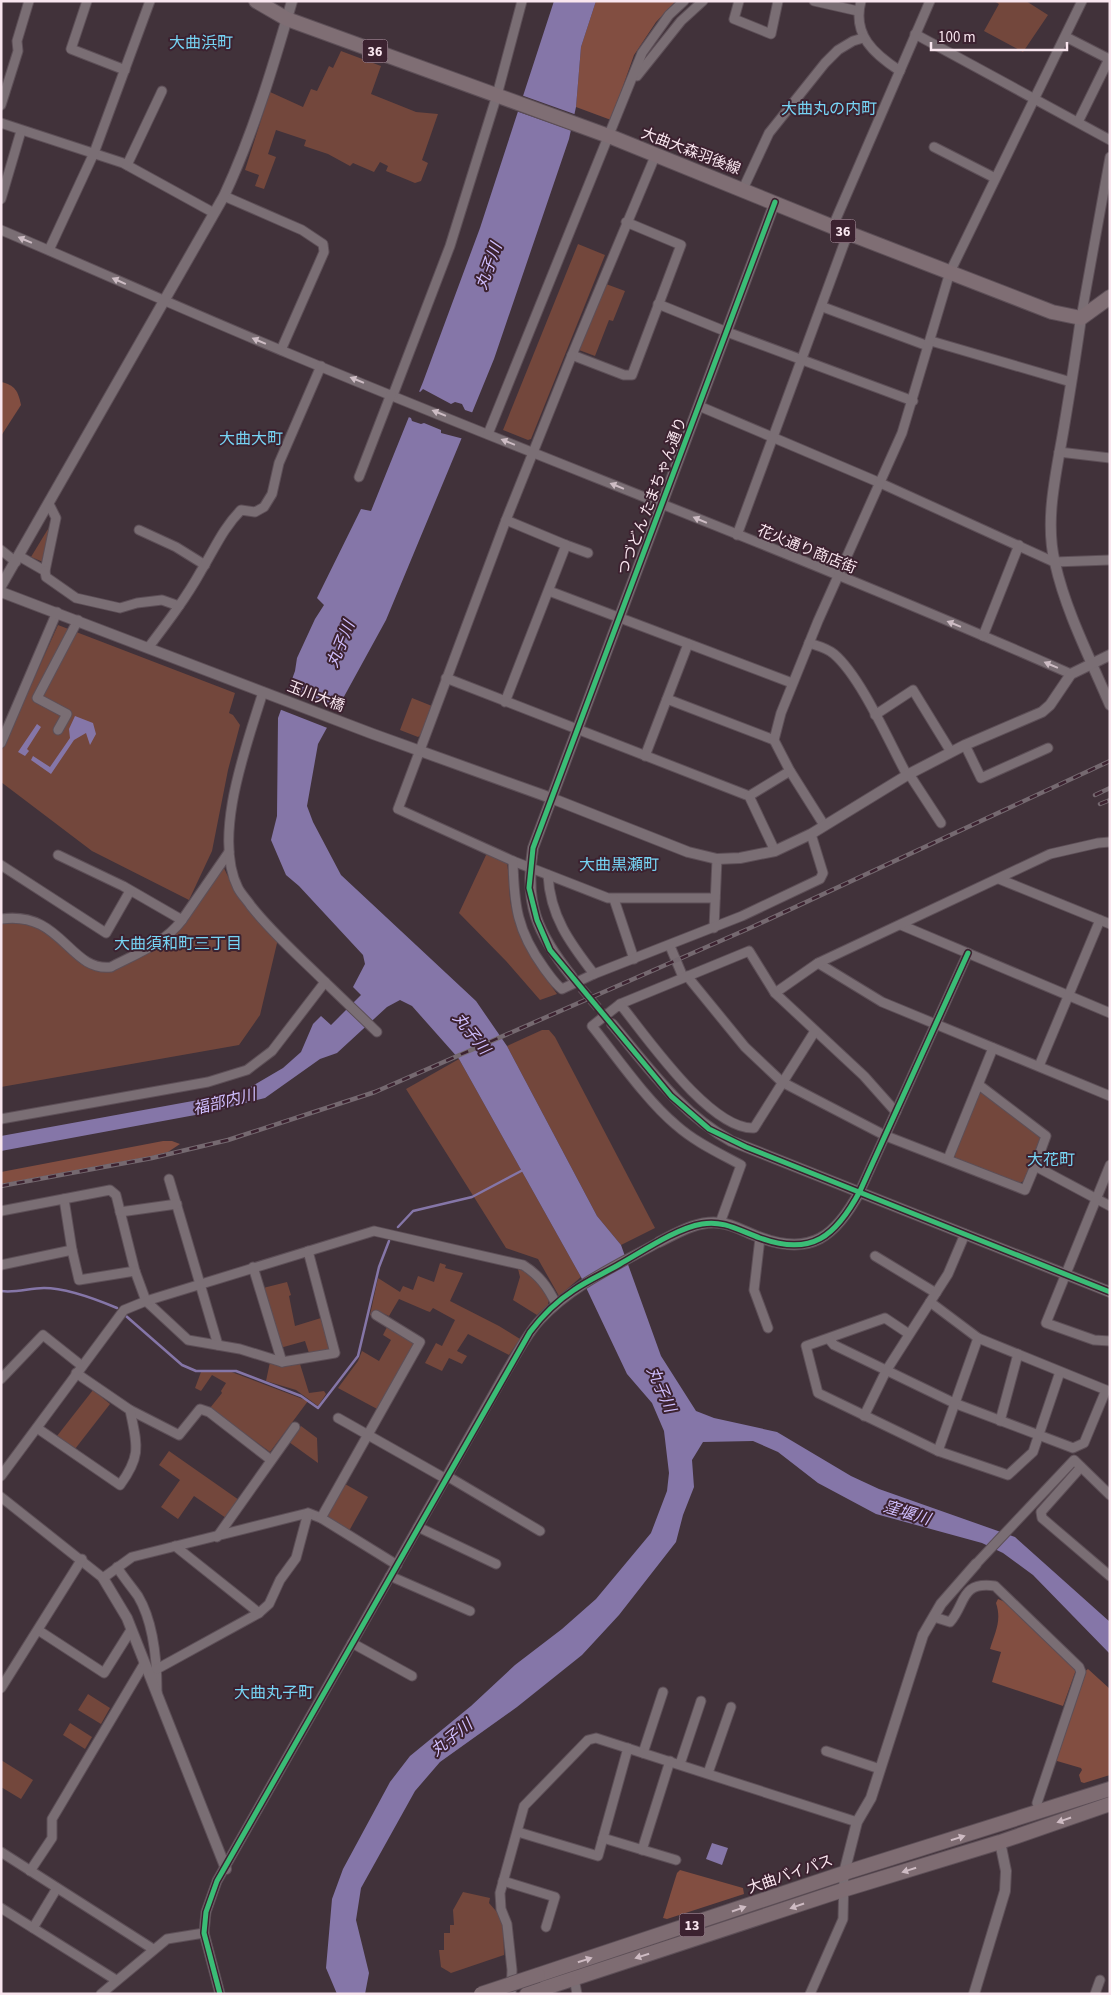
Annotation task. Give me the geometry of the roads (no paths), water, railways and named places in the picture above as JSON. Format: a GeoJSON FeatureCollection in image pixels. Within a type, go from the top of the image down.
{"type":"FeatureCollection","features":[{"type":"Feature","properties":{"kind":"highway","name":"大曲バイパス"},"geometry":{"type":"LineString","coordinates":[[527,1994],[540,1982],[844,1872],[1110,1789]]}},
{"type":"Feature","properties":{"kind":"highway","name":"大曲バイパス"},"geometry":{"type":"LineString","coordinates":[[481,1994],[540,1982],[574,1978],[843,1890],[1000,1842],[1110,1804]]}},
{"type":"Feature","properties":{"kind":"main road","name":"大曲大森羽後線"},"geometry":{"type":"LineString","coordinates":[[256,1],[286,19],[656,154],[848,233],[1052,312],[1081,318]]}},
{"type":"Feature","properties":{"kind":"main road"},"geometry":{"type":"LineString","coordinates":[[1081,318],[1110,297]]}},
{"type":"Feature","properties":{"kind":"street"},"geometry":{"type":"LineString","coordinates":[[1,105],[18,51],[17,41],[29,1]]}},
{"type":"Feature","properties":{"kind":"street"},"geometry":{"type":"LineString","coordinates":[[87,1],[71,49],[125,70]]}},
{"type":"Feature","properties":{"kind":"street"},"geometry":{"type":"LineString","coordinates":[[49,250],[94,153],[150,1]]}},
{"type":"Feature","properties":{"kind":"street"},"geometry":{"type":"LineString","coordinates":[[1,586],[161,310],[164,299],[224,196],[236,171],[292,1]]}},
{"type":"Feature","properties":{"kind":"street"},"geometry":{"type":"LineString","coordinates":[[358,477],[450,246],[497,95],[522,1]]}},
{"type":"Feature","properties":{"kind":"street"},"geometry":{"type":"LineString","coordinates":[[486,433],[632,82],[642,53],[668,15],[684,1]]}},
{"type":"Feature","properties":{"kind":"street"},"geometry":{"type":"LineString","coordinates":[[632,82],[681,21],[703,1]]}},
{"type":"Feature","properties":{"kind":"street"},"geometry":{"type":"LineString","coordinates":[[739,1],[734,19],[771,34],[778,1]]}},
{"type":"Feature","properties":{"kind":"street"},"geometry":{"type":"LineString","coordinates":[[814,1],[858,11]]}},
{"type":"Feature","properties":{"kind":"street"},"geometry":{"type":"LineString","coordinates":[[861,1],[858,11],[863,38],[879,56],[900,71]]}},
{"type":"Feature","properties":{"kind":"street"},"geometry":{"type":"LineString","coordinates":[[833,226],[930,1]]}},
{"type":"Feature","properties":{"kind":"street"},"geometry":{"type":"LineString","coordinates":[[774,740],[792,683],[878,482],[902,433],[950,272],[995,178],[1036,99],[1082,1]]}},
{"type":"Feature","properties":{"kind":"street"},"geometry":{"type":"LineString","coordinates":[[915,34],[1110,140]]}},
{"type":"Feature","properties":{"kind":"street"},"geometry":{"type":"LineString","coordinates":[[1066,37],[1110,59],[1078,122]]}},
{"type":"Feature","properties":{"kind":"street"},"geometry":{"type":"LineString","coordinates":[[743,189],[769,133],[825,63],[845,46],[863,38]]}},
{"type":"Feature","properties":{"kind":"street"},"geometry":{"type":"LineString","coordinates":[[127,165],[162,91]]}},
{"type":"Feature","properties":{"kind":"street"},"geometry":{"type":"LineString","coordinates":[[1,122],[127,165],[214,213]]}},
{"type":"Feature","properties":{"kind":"street"},"geometry":{"type":"LineString","coordinates":[[1,199],[21,130]]}},
{"type":"Feature","properties":{"kind":"street"},"geometry":{"type":"LineString","coordinates":[[934,147],[995,178]]}},
{"type":"Feature","properties":{"kind":"street"},"geometry":{"type":"LineString","coordinates":[[656,154],[532,451],[398,809],[513,861],[614,899],[715,898]]}},
{"type":"Feature","properties":{"kind":"street"},"geometry":{"type":"LineString","coordinates":[[1110,157],[1059,452],[1052,522],[1054,562],[1071,613],[1093,664],[1106,684],[1110,705]]}},
{"type":"Feature","properties":{"kind":"street"},"geometry":{"type":"LineString","coordinates":[[224,196],[302,230],[323,244],[324,252],[281,350]]}},
{"type":"Feature","properties":{"kind":"street"},"geometry":{"type":"LineString","coordinates":[[1101,204],[1110,198]]}},
{"type":"Feature","properties":{"kind":"street","name":"つづどん たまちゃん通り"},"geometry":{"type":"LineString","coordinates":[[572,977],[550,950],[537,920],[529,888],[533,848],[775,202]]}},
{"type":"Feature","properties":{"kind":"street"},"geometry":{"type":"LineString","coordinates":[[572,355],[624,375],[632,375],[681,245],[626,222]]}},
{"type":"Feature","properties":{"kind":"street","name":"花火通り商店街"},"geometry":{"type":"LineString","coordinates":[[1,230],[281,350],[662,504],[1071,674]]}},
{"type":"Feature","properties":{"kind":"street"},"geometry":{"type":"LineString","coordinates":[[737,535],[823,307],[848,233]]}},
{"type":"Feature","properties":{"kind":"street"},"geometry":{"type":"LineString","coordinates":[[658,304],[727,332],[913,400]]}},
{"type":"Feature","properties":{"kind":"street"},"geometry":{"type":"LineString","coordinates":[[823,307],[930,344],[1071,382]]}},
{"type":"Feature","properties":{"kind":"street"},"geometry":{"type":"LineString","coordinates":[[148,648],[179,606],[205,565],[227,524],[241,510],[255,512],[264,507],[272,494],[279,463],[320,366]]}},
{"type":"Feature","properties":{"kind":"street"},"geometry":{"type":"LineString","coordinates":[[699,406],[878,482],[1054,562],[1110,560]]}},
{"type":"Feature","properties":{"kind":"street"},"geometry":{"type":"LineString","coordinates":[[1059,452],[1110,458]]}},
{"type":"Feature","properties":{"kind":"street"},"geometry":{"type":"LineString","coordinates":[[49,504],[56,518],[45,571],[46,577],[76,598],[120,608],[137,603],[162,600],[179,606]]}},
{"type":"Feature","properties":{"kind":"street"},"geometry":{"type":"LineString","coordinates":[[506,520],[588,553]]}},
{"type":"Feature","properties":{"kind":"street"},"geometry":{"type":"LineString","coordinates":[[139,530],[205,565]]}},
{"type":"Feature","properties":{"kind":"street"},"geometry":{"type":"LineString","coordinates":[[505,702],[566,545]]}},
{"type":"Feature","properties":{"kind":"street"},"geometry":{"type":"LineString","coordinates":[[983,636],[1019,545]]}},
{"type":"Feature","properties":{"kind":"street"},"geometry":{"type":"LineString","coordinates":[[1,550],[45,571]]}},
{"type":"Feature","properties":{"kind":"street"},"geometry":{"type":"LineString","coordinates":[[549,591],[792,683]]}},
{"type":"Feature","properties":{"kind":"street","name":"玉川大橋"},"geometry":{"type":"LineString","coordinates":[[1,592],[358,728],[551,798],[688,852],[717,859],[740,858],[775,851],[810,834],[908,774],[966,745],[1042,712],[1050,705],[1071,674]]}},
{"type":"Feature","properties":{"kind":"street"},"geometry":{"type":"LineString","coordinates":[[1,743],[57,612]]}},
{"type":"Feature","properties":{"kind":"street"},"geometry":{"type":"LineString","coordinates":[[58,730],[67,714],[37,698],[78,620]]}},
{"type":"Feature","properties":{"kind":"street"},"geometry":{"type":"LineString","coordinates":[[809,643],[827,650],[846,666],[908,774],[941,823]]}},
{"type":"Feature","properties":{"kind":"street"},"geometry":{"type":"LineString","coordinates":[[645,756],[688,644]]}},
{"type":"Feature","properties":{"kind":"street"},"geometry":{"type":"LineString","coordinates":[[1071,674],[1110,655]]}},
{"type":"Feature","properties":{"kind":"street"},"geometry":{"type":"LineString","coordinates":[[446,678],[749,796],[775,851]]}},
{"type":"Feature","properties":{"kind":"street"},"geometry":{"type":"LineString","coordinates":[[875,715],[913,690],[951,752]]}},
{"type":"Feature","properties":{"kind":"street"},"geometry":{"type":"LineString","coordinates":[[263,692],[236,783],[229,852],[231,868],[238,889],[265,923],[377,1032]]}},
{"type":"Feature","properties":{"kind":"street"},"geometry":{"type":"LineString","coordinates":[[667,699],[774,740],[790,771],[824,825]]}},
{"type":"Feature","properties":{"kind":"street"},"geometry":{"type":"LineString","coordinates":[[966,745],[981,778],[1048,748]]}},
{"type":"Feature","properties":{"kind":"street"},"geometry":{"type":"LineString","coordinates":[[749,796],[790,771]]}},
{"type":"Feature","properties":{"kind":"street"},"geometry":{"type":"LineString","coordinates":[[513,861],[516,909],[525,938],[536,957],[562,989],[594,974],[714,928],[820,879],[823,873],[810,834]]}},
{"type":"Feature","properties":{"kind":"street"},"geometry":{"type":"LineString","coordinates":[[775,992],[818,963],[1050,854],[1098,842],[1110,842]]}},
{"type":"Feature","properties":{"kind":"street"},"geometry":{"type":"LineString","coordinates":[[1,919],[14,917],[37,921],[51,930],[86,962],[102,968],[111,967],[164,939],[174,931],[229,852]]}},
{"type":"Feature","properties":{"kind":"street"},"geometry":{"type":"LineString","coordinates":[[58,855],[130,891],[182,920]]}},
{"type":"Feature","properties":{"kind":"street"},"geometry":{"type":"LineString","coordinates":[[714,928],[717,859]]}},
{"type":"Feature","properties":{"kind":"street"},"geometry":{"type":"LineString","coordinates":[[1,865],[106,933],[130,891]]}},
{"type":"Feature","properties":{"kind":"street"},"geometry":{"type":"LineString","coordinates":[[548,875],[552,908],[561,927],[594,974]]}},
{"type":"Feature","properties":{"kind":"street"},"geometry":{"type":"LineString","coordinates":[[999,879],[1110,924]]}},
{"type":"Feature","properties":{"kind":"street"},"geometry":{"type":"LineString","coordinates":[[614,899],[634,959]]}},
{"type":"Feature","properties":{"kind":"street"},"geometry":{"type":"LineString","coordinates":[[1039,1066],[1066,995],[1100,920]]}},
{"type":"Feature","properties":{"kind":"street"},"geometry":{"type":"LineString","coordinates":[[901,925],[1110,1013]]}},
{"type":"Feature","properties":{"kind":"street"},"geometry":{"type":"LineString","coordinates":[[670,946],[685,976],[745,1047],[782,1082],[886,1136],[1026,1190],[1046,1136],[979,1085]]}},
{"type":"Feature","properties":{"kind":"street"},"geometry":{"type":"LineString","coordinates":[[720,1223],[741,1165],[700,1143],[675,1125],[592,1026],[620,1004],[749,951],[775,992],[864,1076],[896,1112]]}},
{"type":"Feature","properties":{"kind":"street"},"geometry":{"type":"LineString","coordinates":[[220,1994],[204,1933],[206,1912],[217,1881],[226,1869],[390,1576],[530,1332],[556,1304],[574,1290],[659,1242],[700,1224],[720,1223],[780,1244],[794,1245],[809,1244],[821,1239],[840,1224],[860,1191],[886,1136],[968,953]]}},
{"type":"Feature","properties":{"kind":"street"},"geometry":{"type":"LineString","coordinates":[[818,963],[882,1002],[1110,1096]]}},
{"type":"Feature","properties":{"kind":"street"},"geometry":{"type":"LineString","coordinates":[[1,1119],[208,1082],[247,1070],[272,1051],[325,982]]}},
{"type":"Feature","properties":{"kind":"street"},"geometry":{"type":"LineString","coordinates":[[620,1004],[687,1087],[715,1111],[742,1127],[754,1128],[815,1031]]}},
{"type":"Feature","properties":{"kind":"street"},"geometry":{"type":"LineString","coordinates":[[612,1024],[671,1096],[709,1129],[746,1147],[1110,1292]]}},
{"type":"Feature","properties":{"kind":"street"},"geometry":{"type":"LineString","coordinates":[[948,1159],[993,1048]]}},
{"type":"Feature","properties":{"kind":"street"},"geometry":{"type":"LineString","coordinates":[[1110,1165],[1107,1180],[1095,1198],[1046,1323],[1094,1340],[1110,1341]]}},
{"type":"Feature","properties":{"kind":"street"},"geometry":{"type":"LineString","coordinates":[[1035,1166],[1110,1206]]}},
{"type":"Feature","properties":{"kind":"street"},"geometry":{"type":"LineString","coordinates":[[170,1179],[218,1346]]}},
{"type":"Feature","properties":{"kind":"street"},"geometry":{"type":"LineString","coordinates":[[1,1211],[110,1190],[116,1195],[135,1271],[146,1301],[188,1340],[240,1349],[282,1362],[335,1353],[308,1251]]}},
{"type":"Feature","properties":{"kind":"street"},"geometry":{"type":"LineString","coordinates":[[64,1200],[79,1280],[135,1271]]}},
{"type":"Feature","properties":{"kind":"street"},"geometry":{"type":"LineString","coordinates":[[120,1212],[177,1204]]}},
{"type":"Feature","properties":{"kind":"street"},"geometry":{"type":"LineString","coordinates":[[1,1476],[124,1310],[146,1301],[253,1267],[374,1231],[523,1265],[535,1273],[548,1289],[556,1304]]}},
{"type":"Feature","properties":{"kind":"street"},"geometry":{"type":"LineString","coordinates":[[864,1416],[886,1371],[948,1274],[965,1234]]}},
{"type":"Feature","properties":{"kind":"street"},"geometry":{"type":"LineString","coordinates":[[760,1238],[754,1290],[768,1328]]}},
{"type":"Feature","properties":{"kind":"street"},"geometry":{"type":"LineString","coordinates":[[1,1266],[72,1250]]}},
{"type":"Feature","properties":{"kind":"street"},"geometry":{"type":"LineString","coordinates":[[875,1256],[936,1293]]}},
{"type":"Feature","properties":{"kind":"street"},"geometry":{"type":"LineString","coordinates":[[253,1267],[282,1362]]}},
{"type":"Feature","properties":{"kind":"street"},"geometry":{"type":"LineString","coordinates":[[829,1339],[834,1345],[954,1403],[1073,1448],[1084,1443],[1106,1390],[978,1338],[930,1302]]}},
{"type":"Feature","properties":{"kind":"street"},"geometry":{"type":"LineString","coordinates":[[322,1518],[420,1342],[376,1315]]}},
{"type":"Feature","properties":{"kind":"street"},"geometry":{"type":"LineString","coordinates":[[909,1334],[885,1318],[806,1346],[818,1393],[938,1451],[1008,1476],[1033,1452],[1060,1372]]}},
{"type":"Feature","properties":{"kind":"street"},"geometry":{"type":"LineString","coordinates":[[1,1379],[43,1335],[82,1366]]}},
{"type":"Feature","properties":{"kind":"street"},"geometry":{"type":"LineString","coordinates":[[938,1451],[978,1338]]}},
{"type":"Feature","properties":{"kind":"street"},"geometry":{"type":"LineString","coordinates":[[1000,1421],[1018,1354]]}},
{"type":"Feature","properties":{"kind":"street"},"geometry":{"type":"LineString","coordinates":[[76,1373],[130,1410],[179,1436],[200,1409],[209,1412],[271,1460]]}},
{"type":"Feature","properties":{"kind":"street"},"geometry":{"type":"LineString","coordinates":[[37,1428],[120,1485],[132,1468],[138,1448],[130,1410]]}},
{"type":"Feature","properties":{"kind":"street"},"geometry":{"type":"LineString","coordinates":[[338,1418],[540,1530]]}},
{"type":"Feature","properties":{"kind":"street"},"geometry":{"type":"LineString","coordinates":[[217,1537],[295,1427]]}},
{"type":"Feature","properties":{"kind":"street"},"geometry":{"type":"LineString","coordinates":[[1073,1448],[1074,1460],[1108,1491]]}},
{"type":"Feature","properties":{"kind":"street"},"geometry":{"type":"LineString","coordinates":[[810,1994],[843,1919],[844,1872],[856,1822],[871,1798],[923,1635],[941,1604],[1074,1460]]}},
{"type":"Feature","properties":{"kind":"street"},"geometry":{"type":"LineString","coordinates":[[1081,1467],[1042,1512],[1042,1518],[1110,1576]]}},
{"type":"Feature","properties":{"kind":"street"},"geometry":{"type":"LineString","coordinates":[[1,1497],[82,1559],[103,1578],[118,1598],[226,1869]]}},
{"type":"Feature","properties":{"kind":"street"},"geometry":{"type":"LineString","coordinates":[[157,1669],[259,1612],[269,1604],[280,1580],[296,1558],[308,1513]]}},
{"type":"Feature","properties":{"kind":"street"},"geometry":{"type":"LineString","coordinates":[[103,1578],[132,1557],[308,1513],[322,1518],[397,1565]]}},
{"type":"Feature","properties":{"kind":"street"},"geometry":{"type":"LineString","coordinates":[[418,1527],[496,1564]]}},
{"type":"Feature","properties":{"kind":"street"},"geometry":{"type":"LineString","coordinates":[[174,1546],[259,1612]]}},
{"type":"Feature","properties":{"kind":"street"},"geometry":{"type":"LineString","coordinates":[[1,1688],[82,1559]]}},
{"type":"Feature","properties":{"kind":"street"},"geometry":{"type":"LineString","coordinates":[[117,1567],[138,1597],[149,1628],[157,1669],[157,1698]]}},
{"type":"Feature","properties":{"kind":"street"},"geometry":{"type":"LineString","coordinates":[[390,1576],[470,1610]]}},
{"type":"Feature","properties":{"kind":"street"},"geometry":{"type":"LineString","coordinates":[[934,1617],[950,1622],[967,1592],[976,1587],[995,1586],[1080,1667],[1081,1672],[1037,1803]]}},
{"type":"Feature","properties":{"kind":"street"},"geometry":{"type":"LineString","coordinates":[[38,1630],[104,1673],[132,1630]]}},
{"type":"Feature","properties":{"kind":"street"},"geometry":{"type":"LineString","coordinates":[[352,1644],[412,1676]]}},
{"type":"Feature","properties":{"kind":"street"},"geometry":{"type":"LineString","coordinates":[[30,1871],[52,1838],[52,1819],[144,1664]]}},
{"type":"Feature","properties":{"kind":"street"},"geometry":{"type":"LineString","coordinates":[[643,1753],[663,1692]]}},
{"type":"Feature","properties":{"kind":"street"},"geometry":{"type":"LineString","coordinates":[[680,1764],[701,1701]]}},
{"type":"Feature","properties":{"kind":"street"},"geometry":{"type":"LineString","coordinates":[[708,1774],[731,1708]]}},
{"type":"Feature","properties":{"kind":"street"},"geometry":{"type":"LineString","coordinates":[[511,1994],[512,1970],[507,1924],[501,1909],[500,1893],[524,1806],[588,1740],[596,1738],[856,1822]]}},
{"type":"Feature","properties":{"kind":"street"},"geometry":{"type":"LineString","coordinates":[[518,1832],[598,1856],[628,1748]]}},
{"type":"Feature","properties":{"kind":"street"},"geometry":{"type":"LineString","coordinates":[[826,1751],[880,1769]]}},
{"type":"Feature","properties":{"kind":"street"},"geometry":{"type":"LineString","coordinates":[[642,1850],[670,1761]]}},
{"type":"Feature","properties":{"kind":"street"},"geometry":{"type":"LineString","coordinates":[[603,1838],[676,1860]]}},
{"type":"Feature","properties":{"kind":"street"},"geometry":{"type":"LineString","coordinates":[[974,1994],[1005,1891],[1006,1871],[1000,1842]]}},
{"type":"Feature","properties":{"kind":"street"},"geometry":{"type":"LineString","coordinates":[[1,1852],[153,1948]]}},
{"type":"Feature","properties":{"kind":"street"},"geometry":{"type":"LineString","coordinates":[[503,1881],[556,1897],[546,1927]]}},
{"type":"Feature","properties":{"kind":"street"},"geometry":{"type":"LineString","coordinates":[[33,1928],[57,1888]]}},
{"type":"Feature","properties":{"kind":"street"},"geometry":{"type":"LineString","coordinates":[[1,1908],[116,1980]]}},
{"type":"Feature","properties":{"kind":"street"},"geometry":{"type":"LineString","coordinates":[[101,1994],[153,1948],[167,1939],[204,1933]]}},
{"type":"Feature","properties":{"kind":"street"},"geometry":{"type":"LineString","coordinates":[[574,1978],[577,1994]]}},
{"type":"Feature","properties":{"kind":"street"},"geometry":{"type":"LineString","coordinates":[[1095,1994],[1100,1980]]}},
{"type":"Feature","properties":{"kind":"water"},"geometry":{"type":"Polygon","coordinates":[[[554,1],[596,1],[581,47],[576,107],[569,139],[494,359],[458,447],[386,620],[318,744],[307,806],[313,822],[341,875],[476,1001],[507,1046],[597,1216],[621,1245],[661,1356],[696,1411],[714,1418],[777,1432],[851,1476],[879,1489],[1015,1537],[1110,1622],[1110,1654],[1033,1575],[1003,1553],[982,1543],[876,1514],[818,1483],[778,1452],[753,1441],[703,1442],[692,1460],[694,1487],[683,1515],[676,1542],[619,1615],[582,1655],[517,1707],[440,1762],[415,1791],[361,1888],[356,1920],[369,1973],[365,1994],[337,1994],[326,1968],[332,1899],[343,1869],[390,1782],[410,1756],[471,1706],[515,1665],[562,1629],[596,1599],[651,1533],[667,1491],[669,1473],[664,1431],[652,1403],[627,1374],[581,1277],[459,1059],[412,1006],[400,1000],[387,1007],[337,1053],[320,1059],[265,1098],[206,1113],[1,1151],[1,1136],[242,1092],[283,1068],[301,1052],[313,1024],[321,1016],[331,1025],[361,995],[353,987],[365,964],[363,955],[299,886],[286,875],[271,840],[277,816],[278,718],[295,671],[297,658],[315,619],[324,605],[317,598],[361,509],[371,511],[423,382],[480,228],[554,1]]]}},
{"type":"Feature","properties":{"kind":"water"},"geometry":{"type":"Polygon","coordinates":[[[75,716],[93,723],[96,734],[90,745],[86,733],[74,740],[51,774],[31,760],[33,756],[50,767],[70,738],[69,729],[75,716]]]}},
{"type":"Feature","properties":{"kind":"water"},"geometry":{"type":"Polygon","coordinates":[[[37,724],[41,727],[27,749],[29,751],[25,756],[18,752],[37,724]]]}},
{"type":"Feature","properties":{"kind":"water"},"geometry":{"type":"Polygon","coordinates":[[[712,1843],[728,1848],[722,1865],[706,1859],[712,1843]]]}},
{"type":"Feature","properties":{"kind":"waterway"},"geometry":{"type":"LineString","coordinates":[[398,1227],[413,1211],[472,1197],[523,1170]]}},
{"type":"Feature","properties":{"kind":"waterway"},"geometry":{"type":"LineString","coordinates":[[126,1316],[182,1365],[196,1371],[236,1371],[301,1396],[318,1408],[358,1356],[379,1267],[389,1241]]}},
{"type":"Feature","properties":{"kind":"waterway"},"geometry":{"type":"LineString","coordinates":[[1,1291],[39,1288],[62,1290],[117,1308]]}},
{"type":"Feature","properties":{"kind":"tunnel"},"geometry":{"type":"LineString","coordinates":[[572,977],[610,1022]]}},
{"type":"Feature","properties":{"kind":"railway"},"geometry":{"type":"LineString","coordinates":[[1,1186],[152,1158],[228,1140],[375,1092],[750,928],[1110,761]]}},
{"type":"Feature","properties":{"kind":"railway"},"geometry":{"type":"LineString","coordinates":[[1095,795],[1110,788]]}},
{"type":"Feature","properties":{"kind":"railway"},"geometry":{"type":"LineString","coordinates":[[1100,804],[1110,800]]}},
{"type":"Feature","properties":{"kind":"district","name":"大曲浜町"},"geometry":{"type":"Point","coordinates":[201,42]}},
{"type":"Feature","properties":{"kind":"district","name":"大曲丸の内町"},"geometry":{"type":"Point","coordinates":[829,108]}},
{"type":"Feature","properties":{"kind":"district","name":"大曲大町"},"geometry":{"type":"Point","coordinates":[251,438]}},
{"type":"Feature","properties":{"kind":"district","name":"大曲黒瀬町"},"geometry":{"type":"Point","coordinates":[619,864]}},
{"type":"Feature","properties":{"kind":"district","name":"大曲須和町三丁目"},"geometry":{"type":"Point","coordinates":[178,943]}},
{"type":"Feature","properties":{"kind":"district","name":"大花町"},"geometry":{"type":"Point","coordinates":[1051,1159]}},
{"type":"Feature","properties":{"kind":"district","name":"大曲丸子町"},"geometry":{"type":"Point","coordinates":[274,1692]}},
{"type":"Feature","properties":{"kind":"water label","name":"丸子川"},"geometry":{"type":"Point","coordinates":[488,266]}},
{"type":"Feature","properties":{"kind":"water label","name":"丸子川"},"geometry":{"type":"Point","coordinates":[340,644]}},
{"type":"Feature","properties":{"kind":"water label","name":"丸子川"},"geometry":{"type":"Point","coordinates":[472,1033]}},
{"type":"Feature","properties":{"kind":"water label","name":"福部内川"},"geometry":{"type":"Point","coordinates":[224,1101]}},
{"type":"Feature","properties":{"kind":"water label","name":"丸子川"},"geometry":{"type":"Point","coordinates":[662,1389]}},
{"type":"Feature","properties":{"kind":"water label","name":"窪堰川"},"geometry":{"type":"Point","coordinates":[907,1512]}},
{"type":"Feature","properties":{"kind":"water label","name":"丸子川"},"geometry":{"type":"Point","coordinates":[451,1737]}}]}
